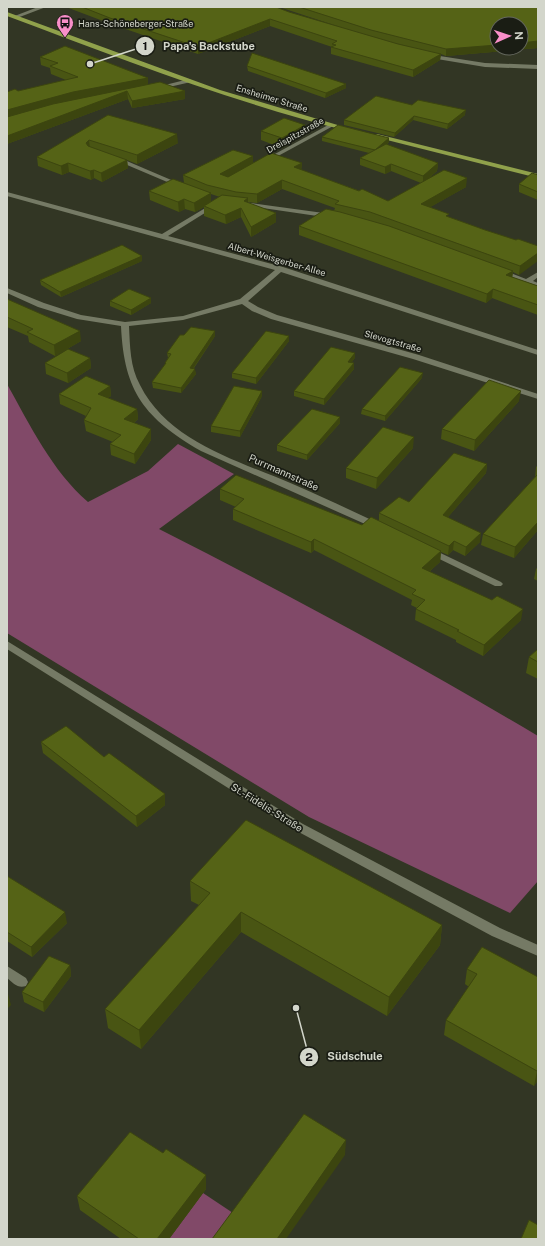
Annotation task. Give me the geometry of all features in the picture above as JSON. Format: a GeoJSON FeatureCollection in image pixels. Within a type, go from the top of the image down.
{"type":"FeatureCollection","features":[{"type":"Feature","properties":{"kind":"main road","name":"Ensheimer Straße"},"geometry":{"type":"LineString","coordinates":[[7,14],[189,81],[251,102],[354,131]]}},
{"type":"Feature","properties":{"kind":"main road"},"geometry":{"type":"LineString","coordinates":[[370,134],[538,176]]}},
{"type":"Feature","properties":{"kind":"street"},"geometry":{"type":"LineString","coordinates":[[15,17],[44,7]]}},
{"type":"Feature","properties":{"kind":"street"},"geometry":{"type":"LineString","coordinates":[[420,54],[485,65],[538,67]]}},
{"type":"Feature","properties":{"kind":"street"},"geometry":{"type":"LineString","coordinates":[[151,89],[189,81]]}},
{"type":"Feature","properties":{"kind":"street","name":"Dreispitzstraße"},"geometry":{"type":"LineString","coordinates":[[260,164],[332,125]]}},
{"type":"Feature","properties":{"kind":"street"},"geometry":{"type":"LineString","coordinates":[[108,156],[186,189]]}},
{"type":"Feature","properties":{"kind":"street","name":"Albert-Weisgerber-Allee"},"geometry":{"type":"LineString","coordinates":[[7,194],[280,269],[538,353]]}},
{"type":"Feature","properties":{"kind":"street"},"geometry":{"type":"LineString","coordinates":[[162,237],[221,201],[209,197]]}},
{"type":"Feature","properties":{"kind":"street"},"geometry":{"type":"LineString","coordinates":[[236,203],[340,217]]}},
{"type":"Feature","properties":{"kind":"street"},"geometry":{"type":"LineString","coordinates":[[7,290],[74,316],[125,324],[183,318],[244,301],[280,269]]}},
{"type":"Feature","properties":{"kind":"street"},"geometry":{"type":"LineString","coordinates":[[491,269],[538,286]]}},
{"type":"Feature","properties":{"kind":"street"},"geometry":{"type":"LineString","coordinates":[[527,282],[538,274]]}},
{"type":"Feature","properties":{"kind":"street","name":"Slevogtstraße"},"geometry":{"type":"LineString","coordinates":[[244,301],[255,309],[274,317],[416,357],[538,397]]}},
{"type":"Feature","properties":{"kind":"street","name":"Purrmannstraße"},"geometry":{"type":"LineString","coordinates":[[125,324],[127,360],[130,374],[136,387],[163,421],[186,438],[224,458],[385,530]]}},
{"type":"Feature","properties":{"kind":"street"},"geometry":{"type":"LineString","coordinates":[[419,546],[498,584]]}},
{"type":"Feature","properties":{"kind":"street","name":"St.-Fidelis-Straße"},"geometry":{"type":"LineString","coordinates":[[7,644],[299,827],[496,932],[538,951]]}},
{"type":"Feature","properties":{"kind":"street"},"geometry":{"type":"LineString","coordinates":[[7,971],[22,982]]}},
{"type":"Feature","properties":{"kind":"shaded area"},"geometry":{"type":"Polygon","coordinates":[[[7,384],[33,431],[53,462],[75,490],[88,502],[148,471],[178,444],[234,474],[159,529],[350,629],[538,736],[538,881],[510,913],[309,817],[7,633],[7,384]]]}},
{"type":"Feature","properties":{"kind":"shaded area"},"geometry":{"type":"Polygon","coordinates":[[[203,1193],[239,1217],[223,1239],[169,1239],[203,1193]]]}},
{"type":"Feature","properties":{"kind":"building"},"geometry":{"type":"Polygon","coordinates":[[[82,7],[276,7],[398,44],[441,54],[413,70],[331,47],[336,45],[332,44],[337,41],[270,19],[198,47],[110,18],[82,7]]]}},
{"type":"Feature","properties":{"kind":"building"},"geometry":{"type":"Polygon","coordinates":[[[299,7],[538,7],[538,41],[529,42],[529,16],[489,16],[489,46],[446,49],[371,30],[299,7]]]}},
{"type":"Feature","properties":{"kind":"building"},"geometry":{"type":"Polygon","coordinates":[[[65,46],[148,78],[73,92],[7,110],[7,92],[15,89],[18,91],[78,77],[50,66],[58,63],[40,57],[65,46]]]}},
{"type":"Feature","properties":{"kind":"building"},"geometry":{"type":"Polygon","coordinates":[[[252,53],[346,84],[326,93],[247,66],[252,53]]]}},
{"type":"Feature","properties":{"kind":"building"},"geometry":{"type":"Polygon","coordinates":[[[160,82],[185,91],[132,101],[127,91],[7,136],[7,117],[53,104],[160,82]]]}},
{"type":"Feature","properties":{"kind":"building"},"geometry":{"type":"Polygon","coordinates":[[[376,96],[412,105],[418,100],[466,110],[448,124],[414,116],[395,133],[344,120],[376,96]]]}},
{"type":"Feature","properties":{"kind":"building"},"geometry":{"type":"Polygon","coordinates":[[[108,115],[177,134],[137,155],[89,140],[86,143],[88,146],[127,160],[101,173],[94,170],[90,171],[68,163],[61,166],[37,157],[108,115]]]}},
{"type":"Feature","properties":{"kind":"building"},"geometry":{"type":"Polygon","coordinates":[[[284,118],[305,125],[282,138],[261,131],[284,118]]]}},
{"type":"Feature","properties":{"kind":"building"},"geometry":{"type":"Polygon","coordinates":[[[338,125],[389,138],[375,150],[322,137],[338,125]]]}},
{"type":"Feature","properties":{"kind":"building"},"geometry":{"type":"Polygon","coordinates":[[[386,144],[438,163],[423,176],[391,164],[385,167],[360,158],[386,144]]]}},
{"type":"Feature","properties":{"kind":"building"},"geometry":{"type":"Polygon","coordinates":[[[233,150],[253,156],[220,174],[228,177],[271,153],[302,163],[294,167],[359,191],[362,189],[388,201],[444,170],[467,178],[421,204],[449,214],[446,216],[485,230],[538,246],[538,253],[520,266],[370,212],[335,204],[339,201],[282,180],[257,194],[236,192],[207,185],[183,175],[233,150]]]}},
{"type":"Feature","properties":{"kind":"building"},"geometry":{"type":"Polygon","coordinates":[[[532,173],[538,175],[538,192],[519,184],[532,173]]]}},
{"type":"Feature","properties":{"kind":"building"},"geometry":{"type":"Polygon","coordinates":[[[173,179],[211,193],[194,203],[184,199],[178,202],[149,191],[173,179]]]}},
{"type":"Feature","properties":{"kind":"building"},"geometry":{"type":"Polygon","coordinates":[[[222,195],[248,198],[244,201],[276,213],[251,227],[241,208],[225,215],[204,206],[222,195]]]}},
{"type":"Feature","properties":{"kind":"building"},"geometry":{"type":"Polygon","coordinates":[[[326,209],[389,226],[513,271],[506,275],[538,286],[538,305],[493,289],[487,294],[299,226],[326,209]]]}},
{"type":"Feature","properties":{"kind":"building"},"geometry":{"type":"Polygon","coordinates":[[[122,245],[142,256],[60,292],[40,280],[122,245]]]}},
{"type":"Feature","properties":{"kind":"building"},"geometry":{"type":"Polygon","coordinates":[[[129,289],[151,298],[131,310],[110,301],[129,289]]]}},
{"type":"Feature","properties":{"kind":"building"},"geometry":{"type":"Polygon","coordinates":[[[7,299],[80,331],[54,345],[27,332],[33,329],[7,317],[7,299]]]}},
{"type":"Feature","properties":{"kind":"building"},"geometry":{"type":"Polygon","coordinates":[[[191,327],[215,331],[190,368],[195,369],[181,388],[152,382],[171,354],[167,353],[180,335],[184,335],[191,327]]]}},
{"type":"Feature","properties":{"kind":"building"},"geometry":{"type":"Polygon","coordinates":[[[266,331],[289,336],[256,378],[232,373],[266,331]]]}},
{"type":"Feature","properties":{"kind":"building"},"geometry":{"type":"Polygon","coordinates":[[[331,347],[355,353],[348,362],[354,363],[324,399],[294,391],[331,347]]]}},
{"type":"Feature","properties":{"kind":"building"},"geometry":{"type":"Polygon","coordinates":[[[68,349],[90,358],[67,373],[45,363],[68,349]]]}},
{"type":"Feature","properties":{"kind":"building"},"geometry":{"type":"Polygon","coordinates":[[[400,367],[423,373],[385,416],[362,409],[400,367]]]}},
{"type":"Feature","properties":{"kind":"building"},"geometry":{"type":"Polygon","coordinates":[[[86,376],[110,386],[98,394],[137,409],[124,419],[151,429],[134,454],[110,444],[121,435],[84,420],[91,408],[59,394],[86,376]]]}},
{"type":"Feature","properties":{"kind":"building"},"geometry":{"type":"Polygon","coordinates":[[[489,380],[521,391],[475,440],[442,429],[489,380]]]}},
{"type":"Feature","properties":{"kind":"building"},"geometry":{"type":"Polygon","coordinates":[[[234,386],[262,391],[240,431],[211,426],[234,386]]]}},
{"type":"Feature","properties":{"kind":"building"},"geometry":{"type":"Polygon","coordinates":[[[312,409],[340,417],[307,455],[277,445],[312,409]]]}},
{"type":"Feature","properties":{"kind":"building"},"geometry":{"type":"Polygon","coordinates":[[[383,427],[414,437],[377,478],[346,468],[383,427]]]}},
{"type":"Feature","properties":{"kind":"building"},"geometry":{"type":"Polygon","coordinates":[[[454,453],[487,464],[443,515],[481,533],[466,547],[454,541],[449,546],[379,513],[399,497],[409,502],[454,453]]]}},
{"type":"Feature","properties":{"kind":"building"},"geometry":{"type":"Polygon","coordinates":[[[538,474],[538,522],[515,547],[483,534],[538,474]]]}},
{"type":"Feature","properties":{"kind":"building"},"geometry":{"type":"Polygon","coordinates":[[[236,475],[362,525],[371,517],[441,551],[422,568],[492,600],[497,596],[523,609],[484,645],[457,631],[459,630],[416,609],[425,600],[412,594],[416,590],[314,539],[311,542],[233,509],[244,499],[220,489],[236,475]]]}},
{"type":"Feature","properties":{"kind":"building"},"geometry":{"type":"Polygon","coordinates":[[[538,649],[538,662],[529,657],[538,649]]]}},
{"type":"Feature","properties":{"kind":"building"},"geometry":{"type":"Polygon","coordinates":[[[66,726],[104,757],[109,753],[165,794],[136,816],[41,742],[66,726]]]}},
{"type":"Feature","properties":{"kind":"building"},"geometry":{"type":"Polygon","coordinates":[[[246,820],[442,925],[389,997],[241,912],[139,1030],[105,1009],[210,893],[190,881],[246,820]]]}},
{"type":"Feature","properties":{"kind":"building"},"geometry":{"type":"Polygon","coordinates":[[[7,876],[65,912],[31,947],[7,932],[7,876]]]}},
{"type":"Feature","properties":{"kind":"building"},"geometry":{"type":"Polygon","coordinates":[[[482,947],[538,977],[537,1071],[446,1020],[477,974],[467,969],[482,947]]]}},
{"type":"Feature","properties":{"kind":"building"},"geometry":{"type":"Polygon","coordinates":[[[49,956],[70,965],[43,1002],[22,992],[49,956]]]}},
{"type":"Feature","properties":{"kind":"building"},"geometry":{"type":"Polygon","coordinates":[[[304,1114],[346,1140],[277,1239],[212,1239],[304,1114]]]}},
{"type":"Feature","properties":{"kind":"building"},"geometry":{"type":"Polygon","coordinates":[[[130,1132],[163,1153],[166,1149],[206,1175],[157,1239],[139,1239],[77,1196],[130,1132]]]}},
{"type":"Feature","properties":{"kind":"building"},"geometry":{"type":"Polygon","coordinates":[[[529,1220],[538,1225],[538,1239],[521,1239],[529,1220]]]}},
{"type":"Feature","properties":{"kind":"place","name":"Hans-Schöneberger-Straße"},"geometry":{"type":"Point","coordinates":[65,38]}},
{"type":"Feature","properties":{"kind":"place","name":"Papa's Backstube"},"geometry":{"type":"Point","coordinates":[90,64]}},
{"type":"Feature","properties":{"kind":"place","name":"Südschule"},"geometry":{"type":"Point","coordinates":[296,1008]}}]}
